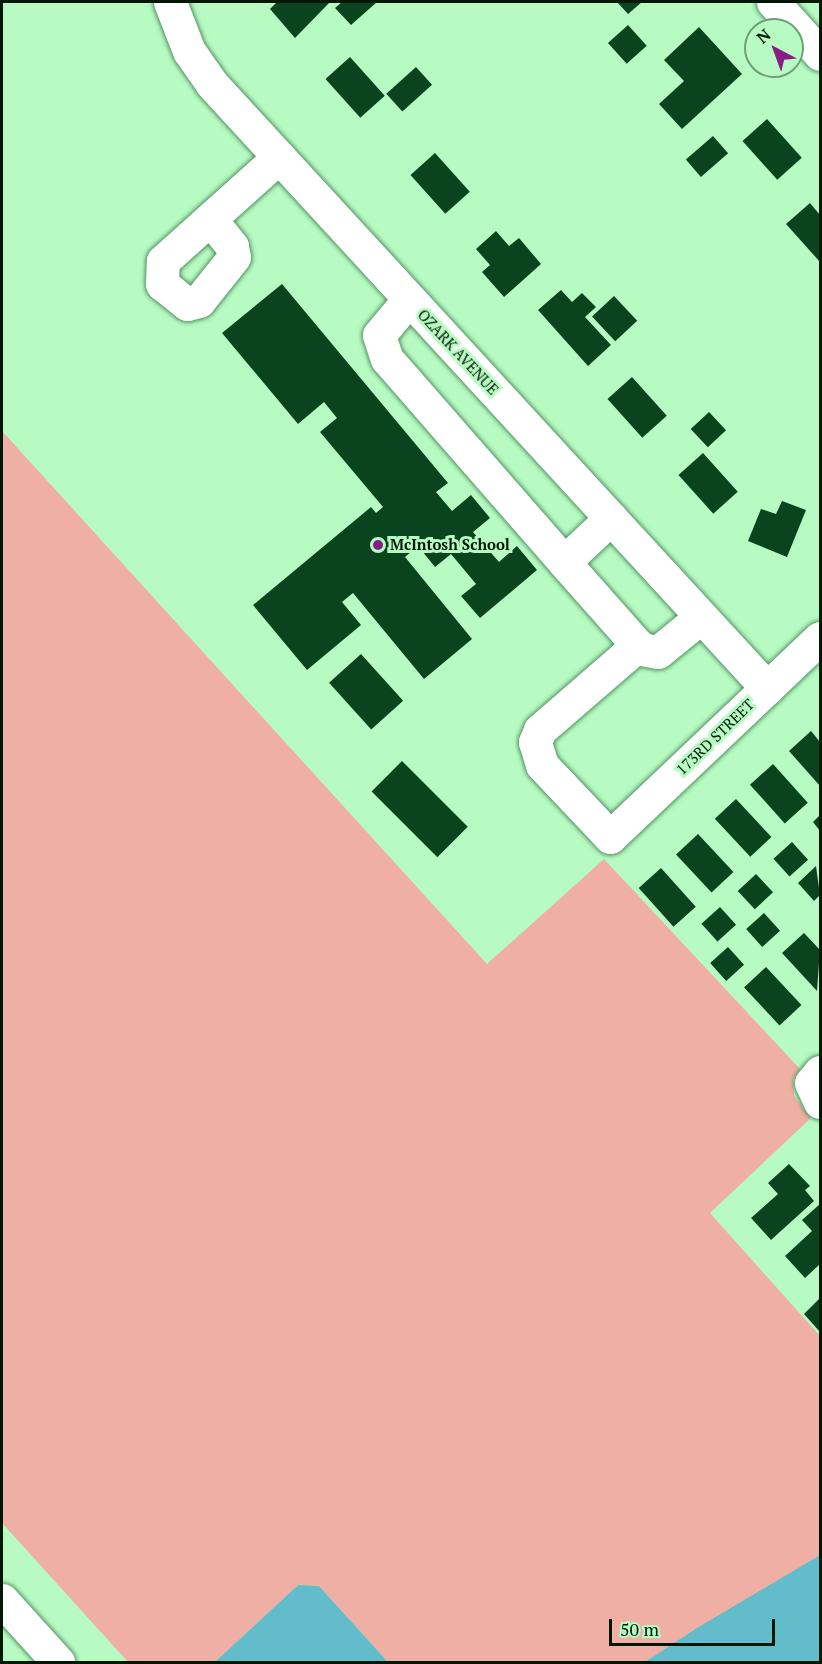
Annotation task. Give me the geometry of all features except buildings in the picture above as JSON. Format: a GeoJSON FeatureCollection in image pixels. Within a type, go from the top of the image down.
{"type":"FeatureCollection","features":[{"type":"Feature","properties":{"kind":"street","name":"OZARK AVENUE"},"geometry":{"type":"LineString","coordinates":[[170,2],[189,51],[211,83],[767,688]]}},
{"type":"Feature","properties":{"kind":"street"},"geometry":{"type":"LineString","coordinates":[[773,2],[820,54]]}},
{"type":"Feature","properties":{"kind":"street"},"geometry":{"type":"LineString","coordinates":[[210,219],[279,158]]}},
{"type":"Feature","properties":{"kind":"street"},"geometry":{"type":"LineString","coordinates":[[409,299],[379,335],[387,358],[638,645],[648,653],[658,652],[701,616]]}},
{"type":"Feature","properties":{"kind":"street"},"geometry":{"type":"LineString","coordinates":[[564,562],[611,518]]}},
{"type":"Feature","properties":{"kind":"street","name":"173RD STREET"},"geometry":{"type":"LineString","coordinates":[[638,645],[540,730],[535,742],[542,765],[610,837],[820,638]]}},
{"type":"Feature","properties":{"kind":"street"},"geometry":{"type":"LineString","coordinates":[[2,1600],[58,1662]]}},
{"type":"Feature","properties":{"kind":"shaded area"},"geometry":{"type":"Polygon","coordinates":[[[2,431],[487,964],[604,859],[800,1069],[793,1079],[794,1096],[811,1118],[710,1213],[820,1336],[820,1555],[645,1662],[388,1662],[319,1586],[298,1585],[215,1662],[128,1662],[2,1523],[2,431]]]}},
{"type":"Feature","properties":{"kind":"water"},"geometry":{"type":"Polygon","coordinates":[[[820,1555],[820,1662],[645,1662],[697,1628],[820,1555]]]}},
{"type":"Feature","properties":{"kind":"water"},"geometry":{"type":"Polygon","coordinates":[[[298,1585],[319,1586],[388,1662],[215,1662],[298,1585]]]}},
{"type":"Feature","properties":{"kind":"place","name":"McIntosh School"},"geometry":{"type":"Point","coordinates":[378,545]}}]}
